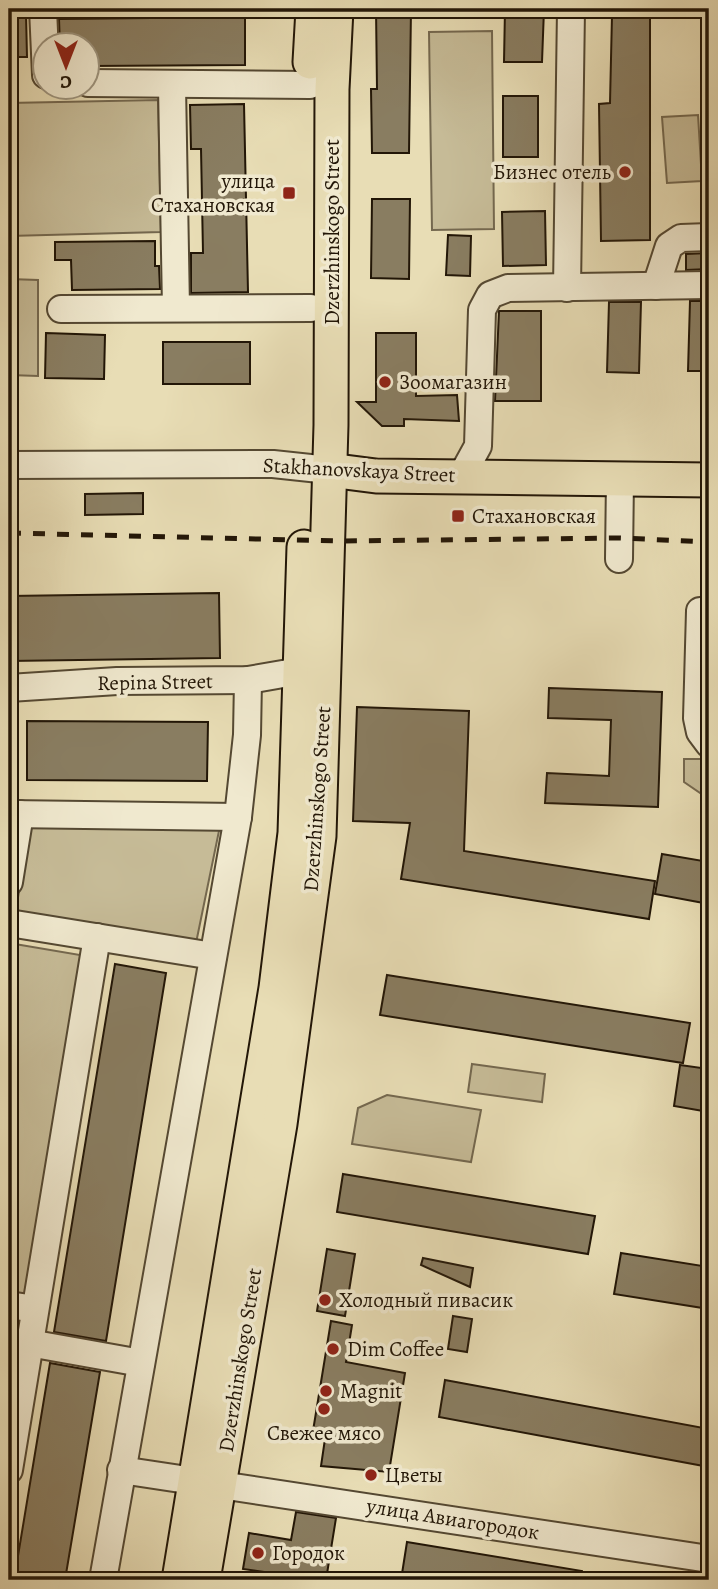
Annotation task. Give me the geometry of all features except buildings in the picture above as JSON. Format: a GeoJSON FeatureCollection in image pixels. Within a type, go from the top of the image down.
{"type":"FeatureCollection","features":[{"type":"Feature","properties":{"kind":"main road","name":"Dzerzhinskogo Street"},"geometry":{"type":"LineString","coordinates":[[203,1580],[208,1485],[295,833],[300,671],[318,469],[311,308],[310,85],[313,9]]}},
{"type":"Feature","properties":{"kind":"main road","name":"Dzerzhinskogo Street"},"geometry":{"type":"LineString","coordinates":[[179,1580],[208,1485],[280,1124],[319,836],[318,469],[336,9]]}},
{"type":"Feature","properties":{"kind":"main road","name":"Stakhanovskaya Street"},"geometry":{"type":"LineString","coordinates":[[318,469],[376,476],[709,480]]}},
{"type":"Feature","properties":{"kind":"street"},"geometry":{"type":"LineString","coordinates":[[43,9],[44,32]]}},
{"type":"Feature","properties":{"kind":"street"},"geometry":{"type":"LineString","coordinates":[[567,288],[570,9]]}},
{"type":"Feature","properties":{"kind":"street"},"geometry":{"type":"LineString","coordinates":[[102,84],[310,85]]}},
{"type":"Feature","properties":{"kind":"street"},"geometry":{"type":"LineString","coordinates":[[172,86],[177,308]]}},
{"type":"Feature","properties":{"kind":"street"},"geometry":{"type":"LineString","coordinates":[[656,286],[669,246],[681,238],[709,237]]}},
{"type":"Feature","properties":{"kind":"street"},"geometry":{"type":"LineString","coordinates":[[461,477],[478,446],[482,310],[490,296],[508,288],[709,285]]}},
{"type":"Feature","properties":{"kind":"street"},"geometry":{"type":"LineString","coordinates":[[61,309],[311,308]]}},
{"type":"Feature","properties":{"kind":"street","name":"Stakhanovskaya Street"},"geometry":{"type":"LineString","coordinates":[[9,465],[273,464],[318,469]]}},
{"type":"Feature","properties":{"kind":"street"},"geometry":{"type":"LineString","coordinates":[[619,559],[620,478]]}},
{"type":"Feature","properties":{"kind":"street"},"geometry":{"type":"LineString","coordinates":[[709,612],[700,611],[697,718],[700,733],[709,744]]}},
{"type":"Feature","properties":{"kind":"street","name":"Repina Street"},"geometry":{"type":"LineString","coordinates":[[9,688],[117,681],[248,680],[300,671]]}},
{"type":"Feature","properties":{"kind":"street"},"geometry":{"type":"LineString","coordinates":[[103,1580],[238,817],[247,735],[248,680]]}},
{"type":"Feature","properties":{"kind":"street"},"geometry":{"type":"LineString","coordinates":[[9,882],[14,814],[238,817]]}},
{"type":"Feature","properties":{"kind":"street"},"geometry":{"type":"LineString","coordinates":[[9,923],[213,956]]}},
{"type":"Feature","properties":{"kind":"street"},"geometry":{"type":"LineString","coordinates":[[9,1470],[97,937]]}},
{"type":"Feature","properties":{"kind":"street"},"geometry":{"type":"LineString","coordinates":[[9,1305],[35,1309]]}},
{"type":"Feature","properties":{"kind":"street"},"geometry":{"type":"LineString","coordinates":[[29,1343],[141,1363]]}},
{"type":"Feature","properties":{"kind":"street","name":"улица Авиагородок"},"geometry":{"type":"LineString","coordinates":[[121,1470],[208,1485],[388,1508],[709,1559]]}},
{"type":"Feature","properties":{"kind":"shaded area"},"geometry":{"type":"Polygon","coordinates":[[[492,31],[494,229],[432,230],[429,32],[492,31]]]}},
{"type":"Feature","properties":{"kind":"shaded area"},"geometry":{"type":"Polygon","coordinates":[[[158,100],[161,232],[9,236],[9,103],[158,100]]]}},
{"type":"Feature","properties":{"kind":"shaded area"},"geometry":{"type":"Polygon","coordinates":[[[698,115],[702,181],[667,183],[662,117],[698,115]]]}},
{"type":"Feature","properties":{"kind":"shaded area"},"geometry":{"type":"Polygon","coordinates":[[[9,279],[38,280],[38,376],[9,375],[9,279]]]}},
{"type":"Feature","properties":{"kind":"shaded area"},"geometry":{"type":"Polygon","coordinates":[[[684,759],[709,759],[709,799],[684,782],[684,759]]]}},
{"type":"Feature","properties":{"kind":"shaded area"},"geometry":{"type":"Polygon","coordinates":[[[220,826],[196,943],[15,913],[31,828],[220,826]]]}},
{"type":"Feature","properties":{"kind":"shaded area"},"geometry":{"type":"Polygon","coordinates":[[[9,943],[86,956],[27,1296],[9,1293],[9,943]]]}},
{"type":"Feature","properties":{"kind":"shaded area"},"geometry":{"type":"Polygon","coordinates":[[[472,1064],[545,1074],[542,1102],[468,1092],[472,1064]]]}},
{"type":"Feature","properties":{"kind":"shaded area"},"geometry":{"type":"Polygon","coordinates":[[[387,1095],[481,1110],[471,1162],[352,1144],[358,1108],[387,1095]]]}},
{"type":"Feature","properties":{"kind":"railway"},"geometry":{"type":"LineString","coordinates":[[9,533],[340,541],[620,538],[709,542]]}},
{"type":"Feature","properties":{"kind":"place","name":"Бизнес отель"},"geometry":{"type":"Point","coordinates":[625,172]}},
{"type":"Feature","properties":{"kind":"place","name":"улица Стахановская"},"geometry":{"type":"Point","coordinates":[289,193]}},
{"type":"Feature","properties":{"kind":"place","name":"Зоомагазин"},"geometry":{"type":"Point","coordinates":[385,382]}},
{"type":"Feature","properties":{"kind":"place","name":"Стахановская"},"geometry":{"type":"Point","coordinates":[458,516]}},
{"type":"Feature","properties":{"kind":"place","name":"Холодный пивасик"},"geometry":{"type":"Point","coordinates":[325,1300]}},
{"type":"Feature","properties":{"kind":"place","name":"Dim Coffee"},"geometry":{"type":"Point","coordinates":[333,1349]}},
{"type":"Feature","properties":{"kind":"place","name":"Magnit"},"geometry":{"type":"Point","coordinates":[326,1391]}},
{"type":"Feature","properties":{"kind":"place","name":"Свежее мясо"},"geometry":{"type":"Point","coordinates":[324,1409]}},
{"type":"Feature","properties":{"kind":"place","name":"Цветы"},"geometry":{"type":"Point","coordinates":[371,1475]}},
{"type":"Feature","properties":{"kind":"place","name":"Городок"},"geometry":{"type":"Point","coordinates":[258,1553]}}]}
